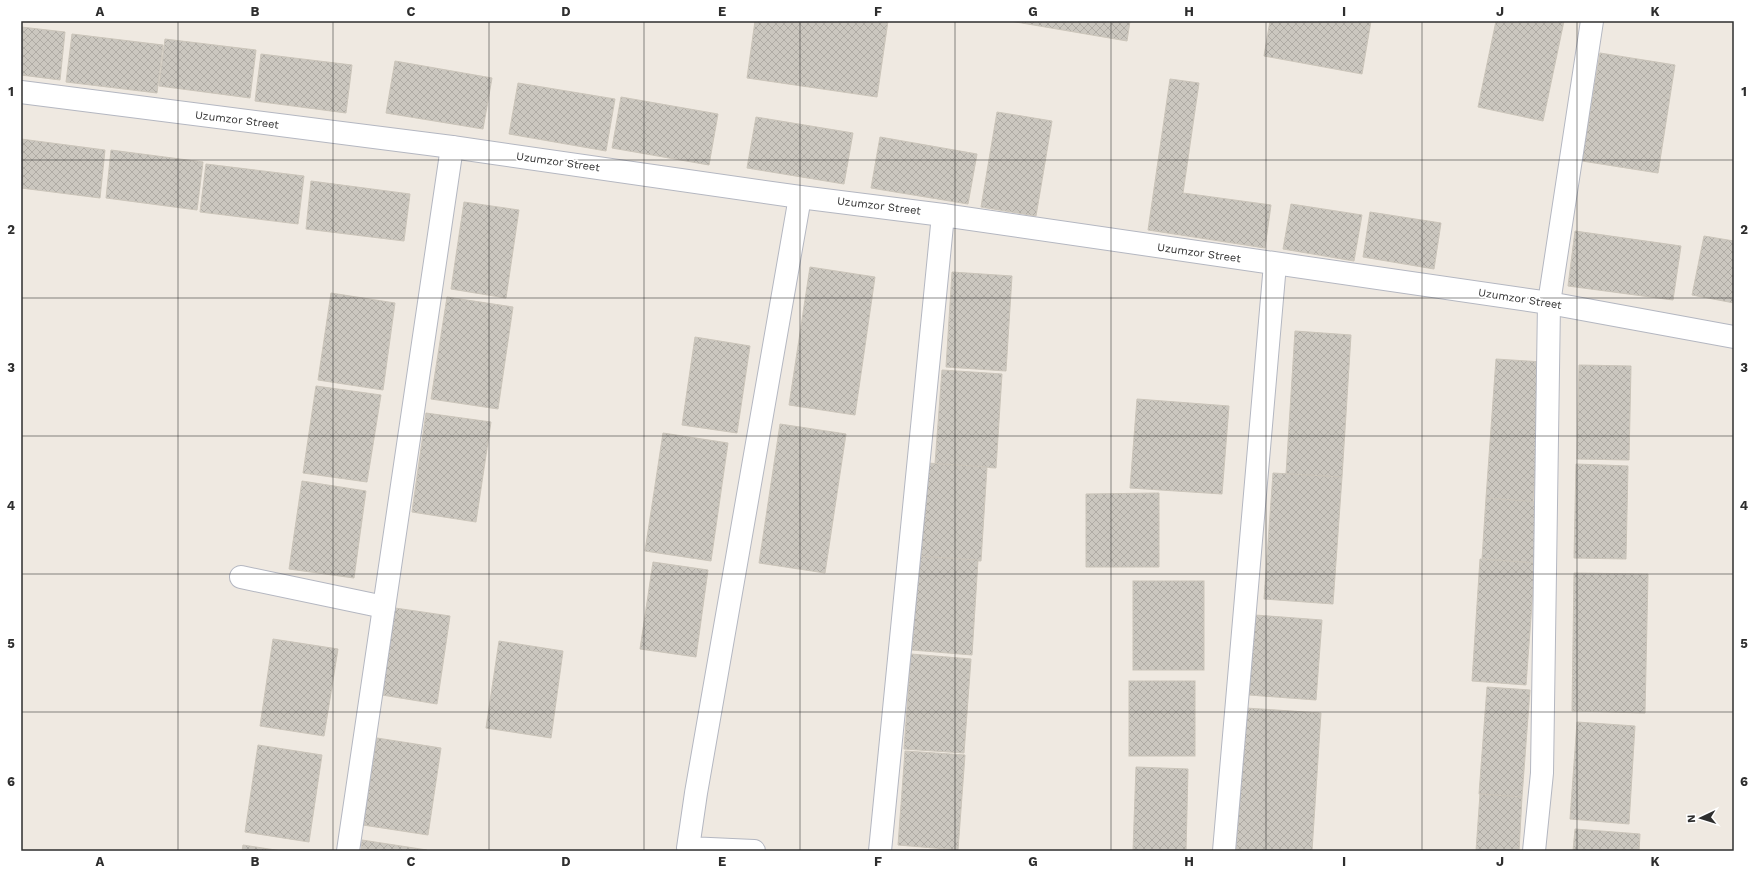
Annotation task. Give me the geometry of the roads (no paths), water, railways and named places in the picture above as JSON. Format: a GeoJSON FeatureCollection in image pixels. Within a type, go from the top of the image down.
{"type":"FeatureCollection","features":[{"type":"Feature","properties":{"kind":"street"},"geometry":{"type":"LineString","coordinates":[[1534,851],[1542,773],[1549,303],[1592,21]]}},
{"type":"Feature","properties":{"kind":"street","name":"Uzumzor Street"},"geometry":{"type":"LineString","coordinates":[[21,92],[452,147],[800,197],[943,215],[1549,303],[1734,337]]}},
{"type":"Feature","properties":{"kind":"street"},"geometry":{"type":"LineString","coordinates":[[348,851],[452,147]]}},
{"type":"Feature","properties":{"kind":"street"},"geometry":{"type":"LineString","coordinates":[[754,851],[688,848],[696,794],[800,197]]}},
{"type":"Feature","properties":{"kind":"street"},"geometry":{"type":"LineString","coordinates":[[880,851],[943,215]]}},
{"type":"Feature","properties":{"kind":"street"},"geometry":{"type":"LineString","coordinates":[[1224,851],[1275,264]]}},
{"type":"Feature","properties":{"kind":"street"},"geometry":{"type":"LineString","coordinates":[[241,577],[384,607]]}}]}
